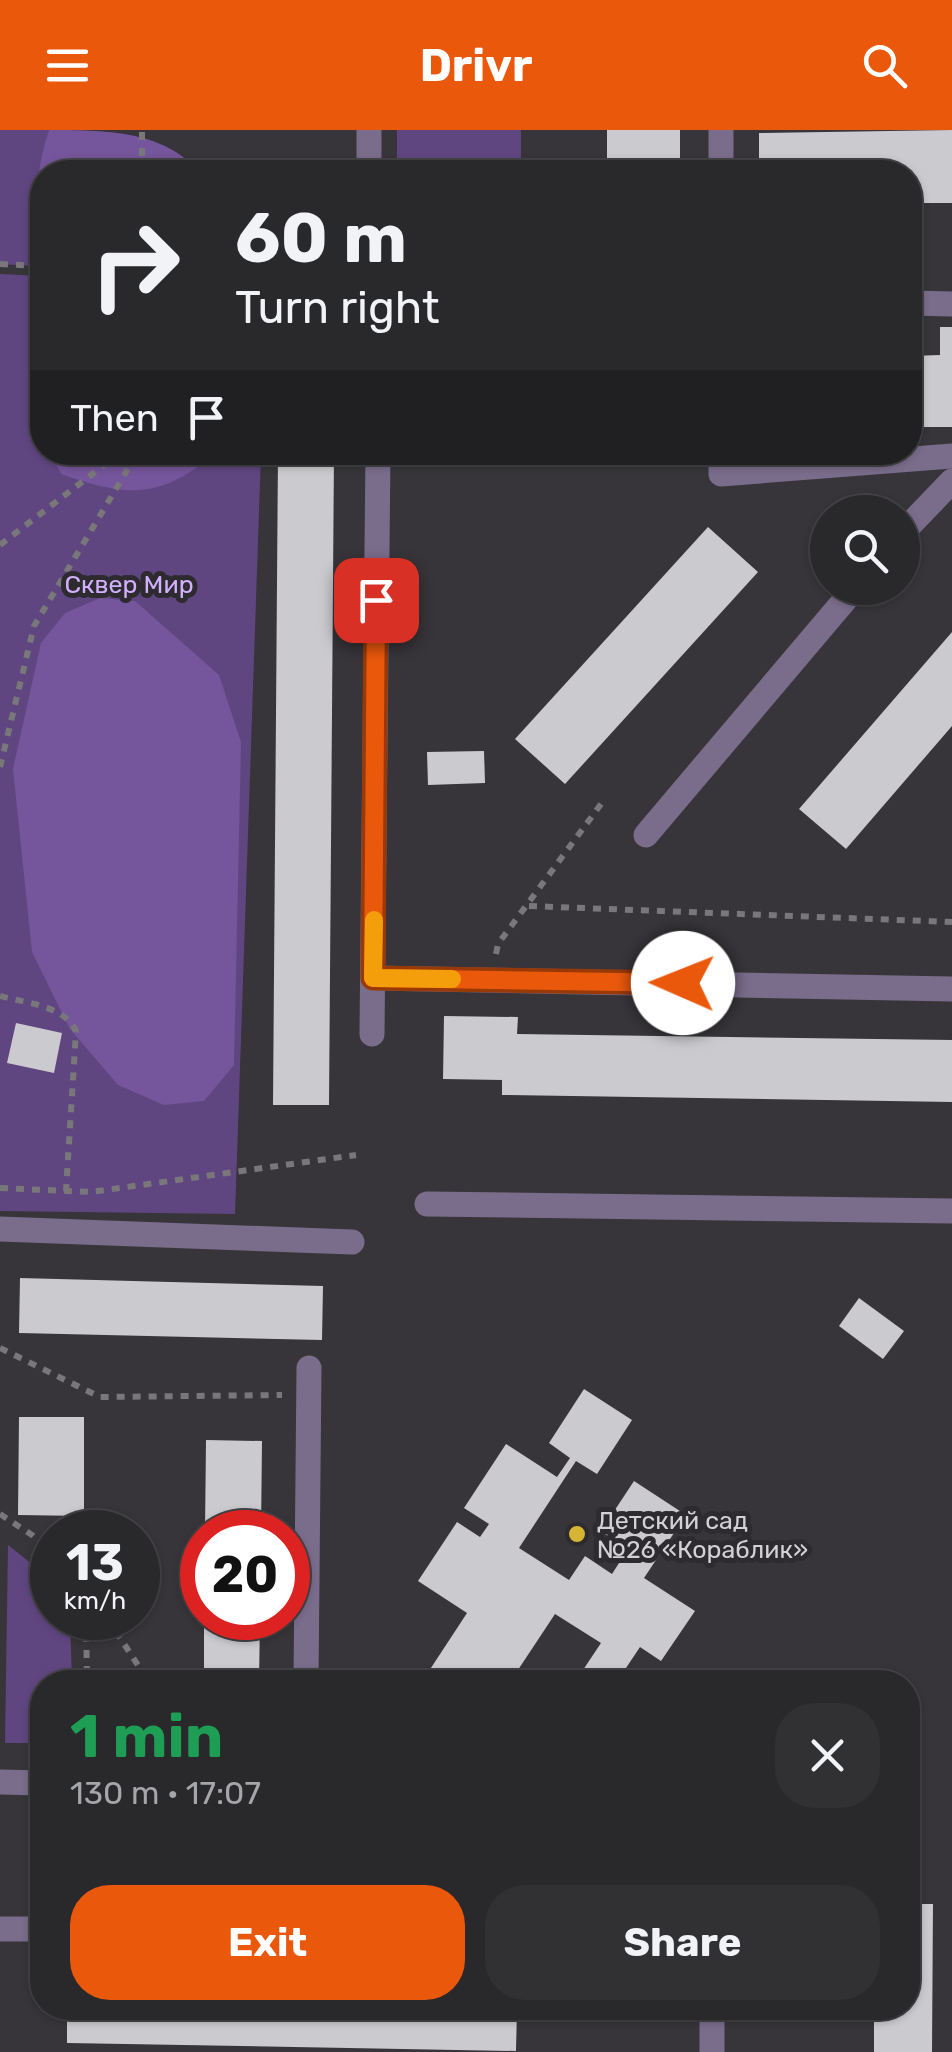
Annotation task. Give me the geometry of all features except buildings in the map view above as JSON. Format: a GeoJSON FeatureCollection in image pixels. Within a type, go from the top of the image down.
{"type":"FeatureCollection","features":[{"type":"Feature","properties":{"kind":"lane"},"geometry":{"type":"LineString","coordinates":[[369,130],[369,160]]}},
{"type":"Feature","properties":{"kind":"lane"},"geometry":{"type":"LineString","coordinates":[[721,130],[721,160]]}},
{"type":"Feature","properties":{"kind":"lane"},"geometry":{"type":"LineString","coordinates":[[922,303],[952,304]]}},
{"type":"Feature","properties":{"kind":"lane"},"geometry":{"type":"LineString","coordinates":[[922,458],[952,456]]}},
{"type":"Feature","properties":{"kind":"lane"},"geometry":{"type":"LineString","coordinates":[[372,1034],[378,465]]}},
{"type":"Feature","properties":{"kind":"lane"},"geometry":{"type":"LineString","coordinates":[[721,465],[721,474],[836,465]]}},
{"type":"Feature","properties":{"kind":"lane"},"geometry":{"type":"LineString","coordinates":[[920,515],[952,481]]}},
{"type":"Feature","properties":{"kind":"lane"},"geometry":{"type":"LineString","coordinates":[[646,835],[842,605]]}},
{"type":"Feature","properties":{"kind":"lane"},"geometry":{"type":"LineString","coordinates":[[373,978],[952,989]]}},
{"type":"Feature","properties":{"kind":"lane"},"geometry":{"type":"LineString","coordinates":[[427,1204],[952,1211]]}},
{"type":"Feature","properties":{"kind":"lane"},"geometry":{"type":"LineString","coordinates":[[0,1229],[352,1242]]}},
{"type":"Feature","properties":{"kind":"lane"},"geometry":{"type":"LineString","coordinates":[[306,1670],[309,1368]]}},
{"type":"Feature","properties":{"kind":"lane"},"geometry":{"type":"LineString","coordinates":[[0,1782],[30,1783]]}},
{"type":"Feature","properties":{"kind":"lane"},"geometry":{"type":"LineString","coordinates":[[0,1929],[30,1929]]}},
{"type":"Feature","properties":{"kind":"lane"},"geometry":{"type":"LineString","coordinates":[[712,2020],[712,2052]]}},
{"type":"Feature","properties":{"kind":"path"},"geometry":{"type":"LineString","coordinates":[[142,130],[142,160]]}},
{"type":"Feature","properties":{"kind":"path"},"geometry":{"type":"LineString","coordinates":[[0,264],[30,265]]}},
{"type":"Feature","properties":{"kind":"path"},"geometry":{"type":"LineString","coordinates":[[0,544],[104,465]]}},
{"type":"Feature","properties":{"kind":"path"},"geometry":{"type":"LineString","coordinates":[[0,767],[34,626],[130,465]]}},
{"type":"Feature","properties":{"kind":"path"},"geometry":{"type":"LineString","coordinates":[[492,979],[498,944],[530,906],[604,800]]}},
{"type":"Feature","properties":{"kind":"path"},"geometry":{"type":"LineString","coordinates":[[530,906],[952,922]]}},
{"type":"Feature","properties":{"kind":"path"},"geometry":{"type":"LineString","coordinates":[[0,996],[54,1010],[68,1018],[76,1031],[66,1191]]}},
{"type":"Feature","properties":{"kind":"path"},"geometry":{"type":"LineString","coordinates":[[0,1188],[91,1192],[356,1155]]}},
{"type":"Feature","properties":{"kind":"path"},"geometry":{"type":"LineString","coordinates":[[0,1348],[100,1397],[308,1395]]}},
{"type":"Feature","properties":{"kind":"path"},"geometry":{"type":"LineString","coordinates":[[0,1514],[30,1534]]}},
{"type":"Feature","properties":{"kind":"path"},"geometry":{"type":"LineString","coordinates":[[86,1640],[86,1670]]}},
{"type":"Feature","properties":{"kind":"path"},"geometry":{"type":"LineString","coordinates":[[121,1640],[141,1670]]}},
{"type":"Feature","properties":{"kind":"green space"},"geometry":{"type":"Polygon","coordinates":[[[0,130],[49,130],[44,160],[30,160],[30,266],[0,264],[0,130]]]}},
{"type":"Feature","properties":{"kind":"green space"},"geometry":{"type":"Polygon","coordinates":[[[397,130],[521,130],[521,160],[397,160],[397,130]]]}},
{"type":"Feature","properties":{"kind":"green space","name":"Сквер Мир"},"geometry":{"type":"Polygon","coordinates":[[[0,274],[30,275],[30,465],[261,465],[235,1214],[0,1211],[0,274]]]}},
{"type":"Feature","properties":{"kind":"green space"},"geometry":{"type":"Polygon","coordinates":[[[8,1545],[30,1562],[30,1640],[71,1640],[72,1670],[30,1670],[30,1743],[5,1743],[8,1545]]]}},
{"type":"Feature","properties":{"kind":"shaded area"},"geometry":{"type":"Polygon","coordinates":[[[49,130],[90,131],[150,140],[187,160],[41,160],[49,130]]]}},
{"type":"Feature","properties":{"kind":"shaded area"},"geometry":{"type":"Polygon","coordinates":[[[57,465],[200,465],[177,479],[143,490],[106,487],[61,474],[57,465]]]}},
{"type":"Feature","properties":{"kind":"shaded area"},"geometry":{"type":"Polygon","coordinates":[[[100,598],[135,601],[219,675],[241,742],[234,1065],[204,1101],[164,1105],[118,1085],[70,1029],[32,952],[13,769],[41,643],[65,613],[100,598]]]}},
{"type":"Feature","properties":{"kind":"slow traffic"},"geometry":{"type":"LineString","coordinates":[[374,920],[373,978],[452,979]]}},
{"type":"Feature","properties":{"kind":"place","name":"Детский сад №26 «Кораблик»"},"geometry":{"type":"Point","coordinates":[577,1534]}},
{"type":"Feature","properties":{"kind":"route"},"geometry":{"type":"LineString","coordinates":[[376,600],[373,978],[683,983]]}}]}
